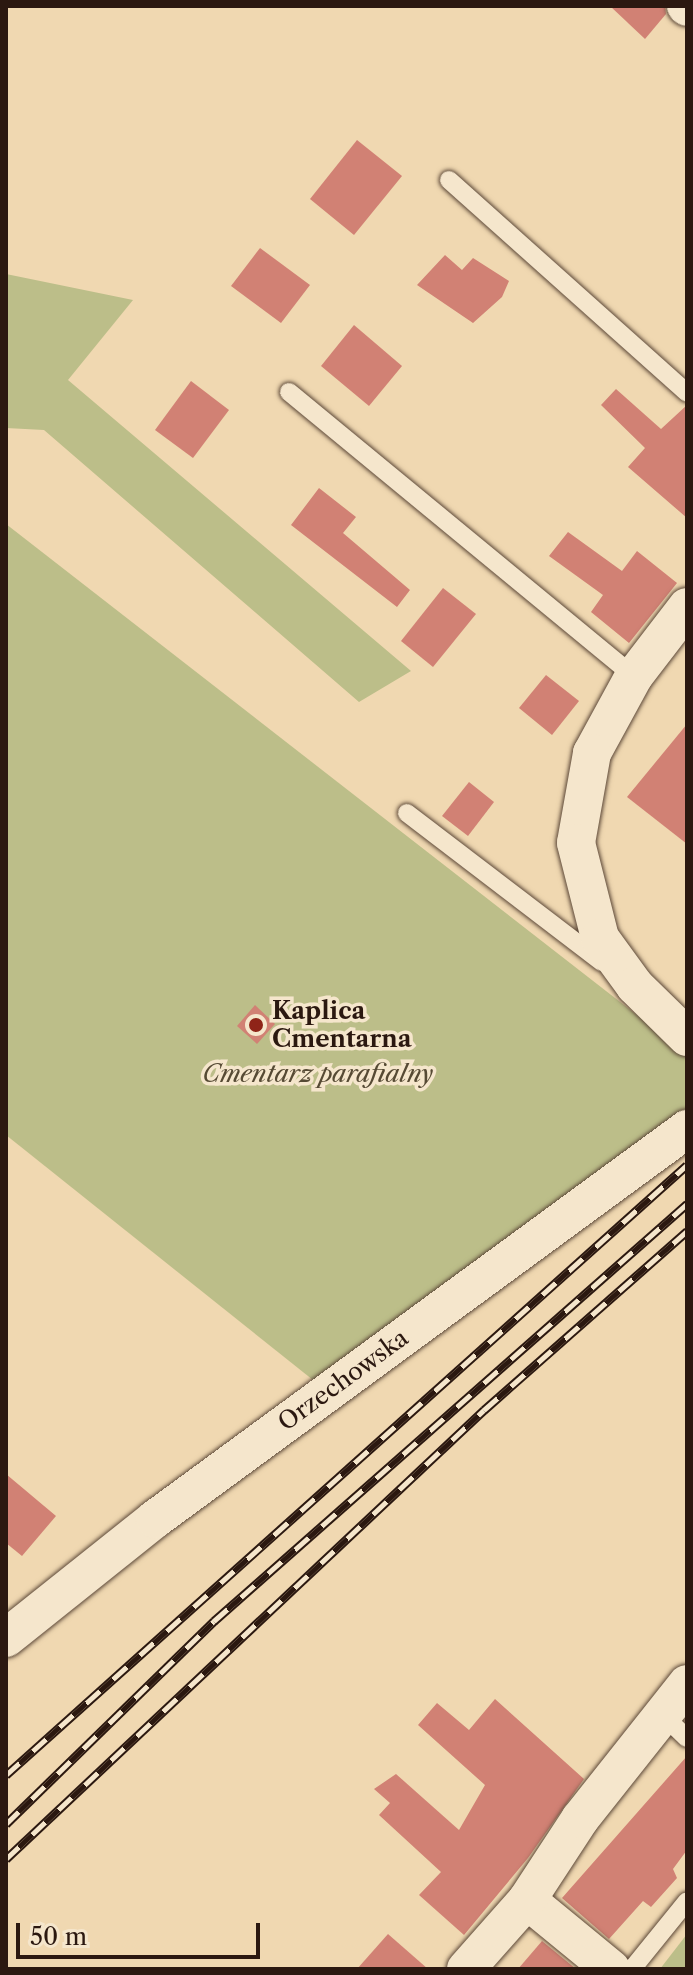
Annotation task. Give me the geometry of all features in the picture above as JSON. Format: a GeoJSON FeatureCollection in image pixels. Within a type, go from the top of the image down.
{"type":"FeatureCollection","features":[{"type":"Feature","properties":{"kind":"street"},"geometry":{"type":"LineString","coordinates":[[687,607],[634,676],[592,753],[576,843],[600,938],[635,986],[687,1037]]}},
{"type":"Feature","properties":{"kind":"street","name":"Orzechowska"},"geometry":{"type":"LineString","coordinates":[[9,1629],[261,1439],[687,1129]]}},
{"type":"Feature","properties":{"kind":"street"},"geometry":{"type":"LineString","coordinates":[[466,1969],[527,1900],[580,1819],[675,1726],[687,1684]]}},
{"type":"Feature","properties":{"kind":"street"},"geometry":{"type":"LineString","coordinates":[[527,1900],[611,1969]]}},
{"type":"Feature","properties":{"kind":"lane"},"geometry":{"type":"LineString","coordinates":[[449,180],[687,393]]}},
{"type":"Feature","properties":{"kind":"lane"},"geometry":{"type":"LineString","coordinates":[[289,392],[634,676]]}},
{"type":"Feature","properties":{"kind":"lane"},"geometry":{"type":"LineString","coordinates":[[407,813],[635,986]]}},
{"type":"Feature","properties":{"kind":"lane"},"geometry":{"type":"LineString","coordinates":[[632,1969],[687,1901]]}},
{"type":"Feature","properties":{"kind":"green space"},"geometry":{"type":"Polygon","coordinates":[[[6,274],[133,300],[68,380],[411,671],[359,702],[44,430],[6,428],[6,274]]]}},
{"type":"Feature","properties":{"kind":"green space","name":"Cmentarz parafialny"},"geometry":{"type":"Polygon","coordinates":[[[6,524],[687,1054],[687,1115],[313,1380],[6,1135],[6,524]]]}},
{"type":"Feature","properties":{"kind":"green space"},"geometry":{"type":"Polygon","coordinates":[[[687,1934],[687,1969],[660,1969],[687,1934]]]}},
{"type":"Feature","properties":{"kind":"building"},"geometry":{"type":"Polygon","coordinates":[[[610,6],[665,6],[666,14],[645,39],[610,6]]]}},
{"type":"Feature","properties":{"kind":"building"},"geometry":{"type":"Polygon","coordinates":[[[357,140],[402,176],[354,235],[310,199],[357,140]]]}},
{"type":"Feature","properties":{"kind":"building"},"geometry":{"type":"Polygon","coordinates":[[[260,248],[310,285],[281,323],[231,286],[260,248]]]}},
{"type":"Feature","properties":{"kind":"building"},"geometry":{"type":"Polygon","coordinates":[[[445,255],[462,270],[473,258],[509,281],[502,297],[473,323],[417,285],[445,255]]]}},
{"type":"Feature","properties":{"kind":"building"},"geometry":{"type":"Polygon","coordinates":[[[354,325],[402,366],[369,406],[321,366],[354,325]]]}},
{"type":"Feature","properties":{"kind":"building"},"geometry":{"type":"Polygon","coordinates":[[[191,381],[229,410],[193,458],[155,430],[191,381]]]}},
{"type":"Feature","properties":{"kind":"building"},"geometry":{"type":"Polygon","coordinates":[[[616,389],[661,429],[687,405],[687,518],[628,467],[645,448],[601,405],[616,389]]]}},
{"type":"Feature","properties":{"kind":"building"},"geometry":{"type":"Polygon","coordinates":[[[319,488],[356,517],[343,533],[410,590],[397,607],[291,525],[319,488]]]}},
{"type":"Feature","properties":{"kind":"building"},"geometry":{"type":"Polygon","coordinates":[[[568,532],[622,571],[637,551],[677,583],[629,643],[591,612],[603,595],[549,556],[568,532]]]}},
{"type":"Feature","properties":{"kind":"building"},"geometry":{"type":"Polygon","coordinates":[[[443,588],[476,614],[433,667],[401,641],[443,588]]]}},
{"type":"Feature","properties":{"kind":"building"},"geometry":{"type":"Polygon","coordinates":[[[546,675],[579,701],[552,735],[519,708],[546,675]]]}},
{"type":"Feature","properties":{"kind":"building"},"geometry":{"type":"Polygon","coordinates":[[[687,724],[687,844],[627,797],[687,724]]]}},
{"type":"Feature","properties":{"kind":"building"},"geometry":{"type":"Polygon","coordinates":[[[469,782],[494,802],[468,836],[442,816],[469,782]]]}},
{"type":"Feature","properties":{"kind":"building","name":"Kaplica Cmentarna"},"geometry":{"type":"Polygon","coordinates":[[[255,1005],[275,1024],[257,1044],[237,1026],[255,1005]]]}},
{"type":"Feature","properties":{"kind":"building"},"geometry":{"type":"Polygon","coordinates":[[[6,1474],[56,1516],[22,1556],[6,1543],[6,1474]]]}},
{"type":"Feature","properties":{"kind":"building"},"geometry":{"type":"Polygon","coordinates":[[[495,1699],[584,1779],[528,1858],[464,1935],[419,1895],[441,1872],[379,1815],[390,1803],[374,1789],[396,1774],[459,1830],[485,1785],[418,1725],[437,1703],[469,1730],[495,1699]]]}},
{"type":"Feature","properties":{"kind":"building"},"geometry":{"type":"Polygon","coordinates":[[[687,1756],[687,1850],[673,1869],[677,1878],[651,1907],[643,1901],[609,1939],[562,1898],[687,1756]]]}},
{"type":"Feature","properties":{"kind":"building"},"geometry":{"type":"Polygon","coordinates":[[[388,1934],[428,1969],[357,1969],[388,1934]]]}},
{"type":"Feature","properties":{"kind":"building"},"geometry":{"type":"Polygon","coordinates":[[[542,1941],[576,1969],[518,1969],[542,1941]]]}},
{"type":"Feature","properties":{"kind":"railway"},"geometry":{"type":"LineString","coordinates":[[6,1775],[687,1165]]}},
{"type":"Feature","properties":{"kind":"railway"},"geometry":{"type":"LineString","coordinates":[[6,1824],[214,1621],[687,1204]]}},
{"type":"Feature","properties":{"kind":"railway"},"geometry":{"type":"LineString","coordinates":[[6,1859],[484,1410],[687,1231]]}},
{"type":"Feature","properties":{"kind":"place","name":"Kaplica Cmentarna"},"geometry":{"type":"Point","coordinates":[256,1025]}}]}
